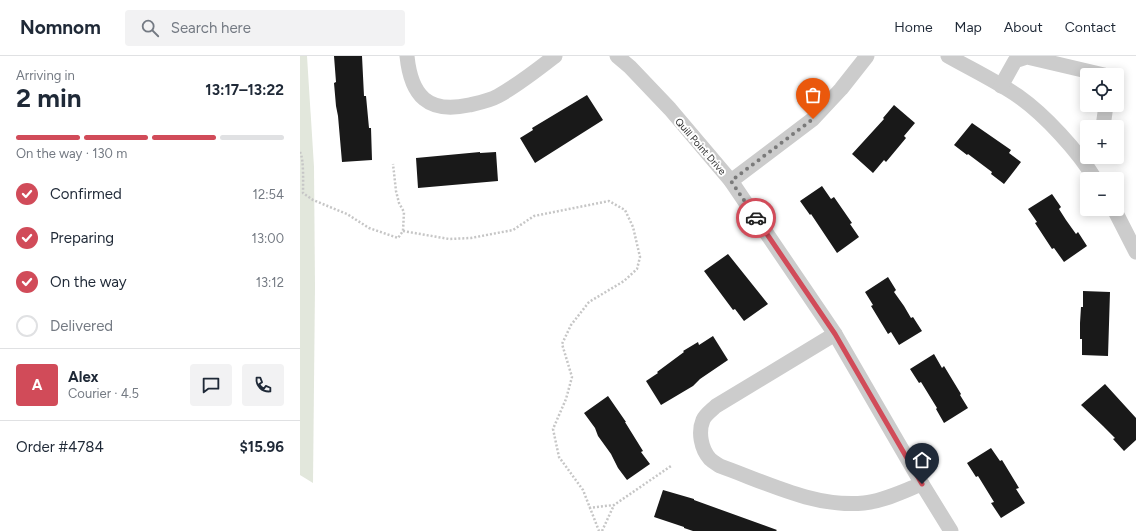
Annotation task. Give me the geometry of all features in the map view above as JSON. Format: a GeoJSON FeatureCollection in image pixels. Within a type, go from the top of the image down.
{"type":"FeatureCollection","features":[{"type":"Feature","properties":{"kind":"street"},"geometry":{"type":"LineString","coordinates":[[408,56],[408,63],[414,85],[421,98],[430,104],[444,108],[460,107],[496,98],[555,56]]}},
{"type":"Feature","properties":{"kind":"street","name":"Quill Point Drive"},"geometry":{"type":"LineString","coordinates":[[617,56],[630,67],[670,109],[731,181],[835,334],[951,531]]}},
{"type":"Feature","properties":{"kind":"street"},"geometry":{"type":"LineString","coordinates":[[731,181],[813,119],[841,89],[867,56]]}},
{"type":"Feature","properties":{"kind":"street"},"geometry":{"type":"LineString","coordinates":[[948,56],[1017,96],[1035,110],[1062,137],[1080,152]]}},
{"type":"Feature","properties":{"kind":"street"},"geometry":{"type":"LineString","coordinates":[[1001,86],[1015,62],[1027,57],[1080,69]]}},
{"type":"Feature","properties":{"kind":"street"},"geometry":{"type":"LineString","coordinates":[[1118,216],[1136,252]]}},
{"type":"Feature","properties":{"kind":"street"},"geometry":{"type":"LineString","coordinates":[[835,334],[716,406],[703,419],[701,429],[705,451],[711,460],[720,466],[797,494],[821,501],[864,503],[884,498],[922,484]]}},
{"type":"Feature","properties":{"kind":"path"},"geometry":{"type":"LineString","coordinates":[[300,152],[303,157],[303,193],[313,200],[347,214],[369,228],[398,238],[403,231],[404,212],[399,203],[396,191],[394,164]]}},
{"type":"Feature","properties":{"kind":"path"},"geometry":{"type":"LineString","coordinates":[[403,231],[449,239],[471,238],[513,230],[534,216],[609,201],[624,210],[633,227],[640,257],[637,269],[624,281],[589,302],[571,325],[562,344],[572,377],[566,399],[553,429],[559,457],[583,490],[589,508],[600,531]]}},
{"type":"Feature","properties":{"kind":"path"},"geometry":{"type":"LineString","coordinates":[[600,531],[614,505],[671,466]]}},
{"type":"Feature","properties":{"kind":"path"},"geometry":{"type":"LineString","coordinates":[[589,508],[614,505]]}},
{"type":"Feature","properties":{"kind":"shaded area"},"geometry":{"type":"Polygon","coordinates":[[[300,56],[307,56],[314,167],[315,286],[313,483],[300,475],[300,56]]]}},
{"type":"Feature","properties":{"kind":"building"},"geometry":{"type":"Polygon","coordinates":[[[334,56],[362,56],[364,96],[366,96],[369,128],[371,128],[372,160],[342,162],[334,83],[336,82],[334,56]]]}},
{"type":"Feature","properties":{"kind":"building"},"geometry":{"type":"Polygon","coordinates":[[[587,95],[603,120],[535,163],[520,138],[533,130],[532,128],[587,95]]]}},
{"type":"Feature","properties":{"kind":"building"},"geometry":{"type":"Polygon","coordinates":[[[894,105],[915,123],[904,136],[906,138],[886,162],[884,160],[873,173],[852,154],[884,119],[883,118],[894,105]]]}},
{"type":"Feature","properties":{"kind":"building"},"geometry":{"type":"Polygon","coordinates":[[[972,123],[1011,150],[1009,153],[1021,162],[1004,184],[991,174],[992,172],[954,145],[972,123]]]}},
{"type":"Feature","properties":{"kind":"building"},"geometry":{"type":"Polygon","coordinates":[[[496,152],[498,181],[418,188],[416,158],[496,152]]]}},
{"type":"Feature","properties":{"kind":"building"},"geometry":{"type":"Polygon","coordinates":[[[822,186],[831,199],[834,197],[852,223],[850,224],[859,237],[837,253],[811,214],[810,215],[800,201],[822,186]]]}},
{"type":"Feature","properties":{"kind":"building"},"geometry":{"type":"Polygon","coordinates":[[[1052,194],[1061,207],[1059,209],[1066,220],[1076,234],[1078,232],[1087,246],[1064,262],[1054,248],[1052,249],[1035,223],[1037,222],[1028,209],[1052,194]]]}},
{"type":"Feature","properties":{"kind":"building"},"geometry":{"type":"Polygon","coordinates":[[[728,254],[768,304],[744,321],[735,309],[733,310],[704,271],[728,254]]]}},
{"type":"Feature","properties":{"kind":"building"},"geometry":{"type":"Polygon","coordinates":[[[888,277],[896,290],[894,292],[911,318],[913,317],[922,331],[899,345],[891,332],[888,334],[871,306],[873,305],[865,292],[888,277]]]}},
{"type":"Feature","properties":{"kind":"building"},"geometry":{"type":"Polygon","coordinates":[[[1083,291],[1110,292],[1108,356],[1082,355],[1080,323],[1081,307],[1083,307],[1083,291]]]}},
{"type":"Feature","properties":{"kind":"building"},"geometry":{"type":"Polygon","coordinates":[[[713,336],[728,360],[700,379],[693,386],[661,405],[646,381],[684,352],[683,351],[698,342],[699,345],[713,336]]]}},
{"type":"Feature","properties":{"kind":"building"},"geometry":{"type":"Polygon","coordinates":[[[934,354],[942,368],[944,366],[968,408],[944,423],[936,409],[937,408],[921,382],[919,383],[910,369],[934,354]]]}},
{"type":"Feature","properties":{"kind":"building"},"geometry":{"type":"Polygon","coordinates":[[[1105,384],[1136,418],[1136,440],[1124,451],[1113,439],[1115,438],[1081,405],[1105,384]]]}},
{"type":"Feature","properties":{"kind":"building"},"geometry":{"type":"Polygon","coordinates":[[[608,396],[626,422],[643,451],[641,452],[650,464],[627,480],[584,413],[608,396]]]}},
{"type":"Feature","properties":{"kind":"building"},"geometry":{"type":"Polygon","coordinates":[[[991,448],[1000,461],[1002,460],[1019,488],[1016,489],[1025,503],[1001,518],[991,503],[994,502],[978,476],[976,477],[967,463],[991,448]]]}},
{"type":"Feature","properties":{"kind":"building"},"geometry":{"type":"Polygon","coordinates":[[[663,490],[694,499],[777,530],[693,531],[684,528],[654,517],[663,490]]]}},
{"type":"Feature","properties":{"kind":"way so far"},"geometry":{"type":"LineString","coordinates":[[756,218],[731,181],[813,119]]}},
{"type":"Feature","properties":{"kind":"route"},"geometry":{"type":"LineString","coordinates":[[756,218],[835,334],[922,484]]}}]}
